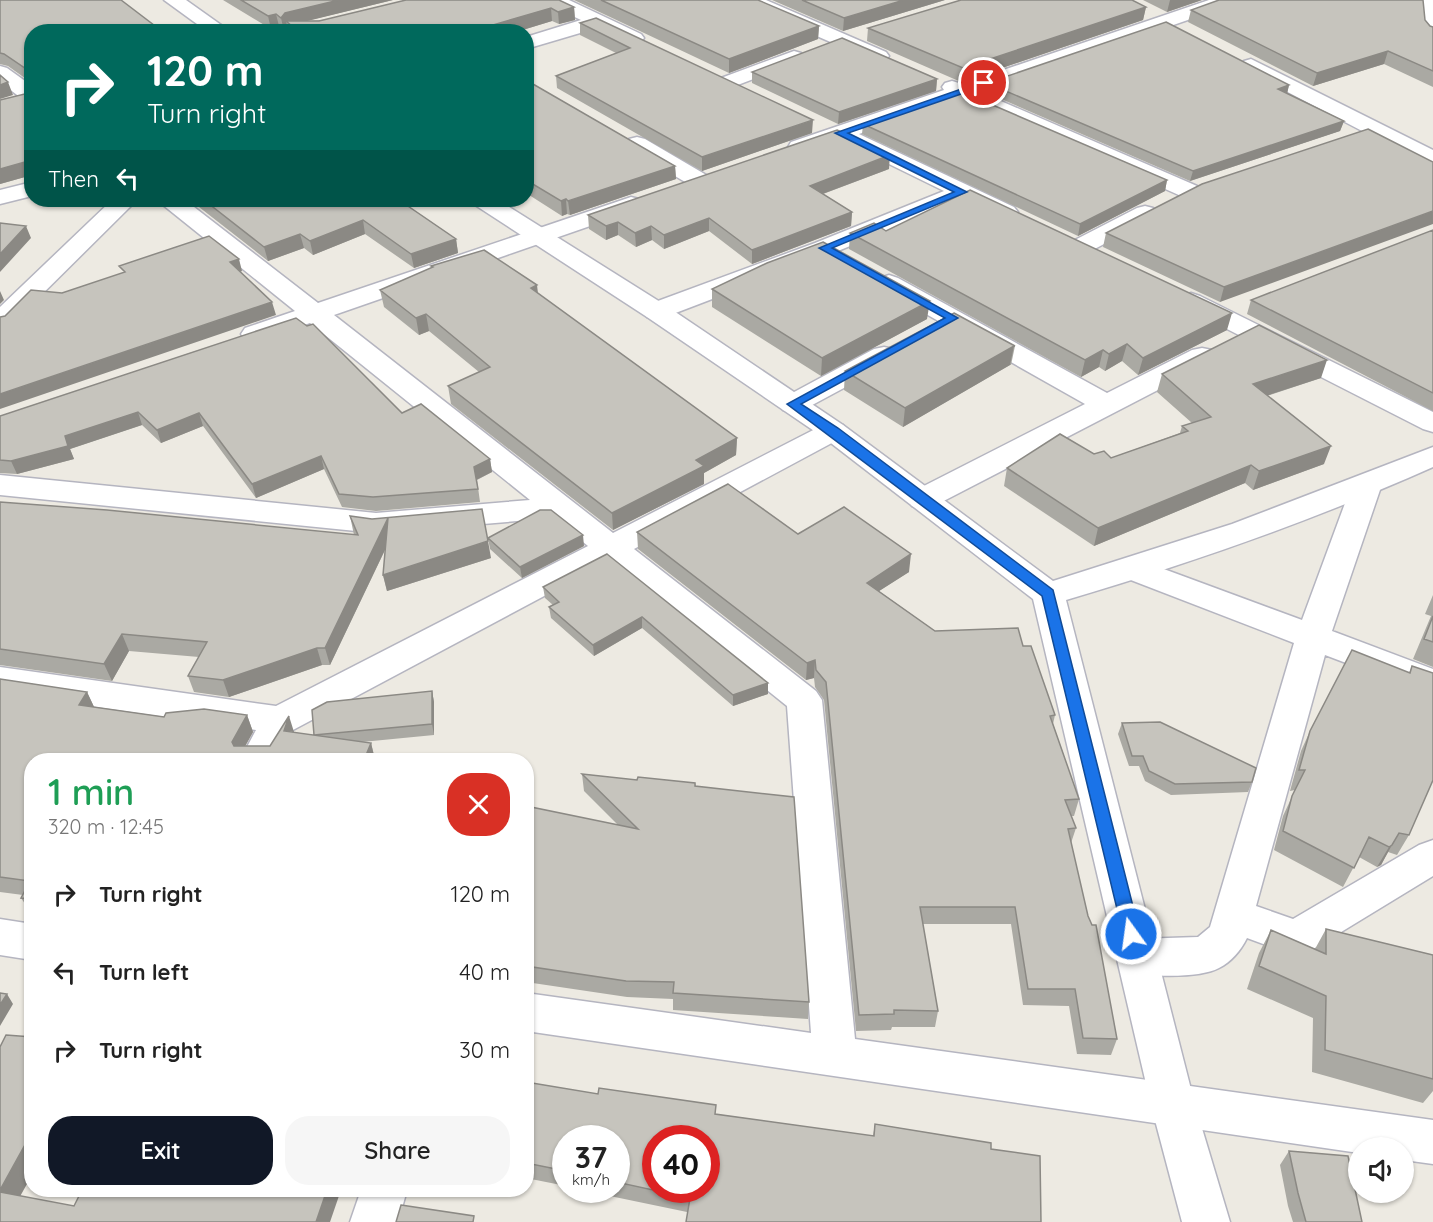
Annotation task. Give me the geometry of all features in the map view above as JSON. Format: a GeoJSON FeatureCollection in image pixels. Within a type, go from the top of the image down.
{"type":"FeatureCollection","features":[{"type":"Feature","properties":{"kind":"street"},"geometry":{"type":"LineString","coordinates":[[173,0],[210,24]]}},
{"type":"Feature","properties":{"kind":"street"},"geometry":{"type":"LineString","coordinates":[[554,0],[653,46]]}},
{"type":"Feature","properties":{"kind":"street"},"geometry":{"type":"LineString","coordinates":[[750,0],[896,63]]}},
{"type":"Feature","properties":{"kind":"street"},"geometry":{"type":"LineString","coordinates":[[775,155],[962,91],[1154,16],[1227,0]]}},
{"type":"Feature","properties":{"kind":"street"},"geometry":{"type":"LineString","coordinates":[[1428,0],[1433,33]]}},
{"type":"Feature","properties":{"kind":"street"},"geometry":{"type":"LineString","coordinates":[[1154,16],[1186,32]]}},
{"type":"Feature","properties":{"kind":"street"},"geometry":{"type":"LineString","coordinates":[[534,41],[599,21]]}},
{"type":"Feature","properties":{"kind":"street"},"geometry":{"type":"LineString","coordinates":[[728,82],[815,49],[874,30]]}},
{"type":"Feature","properties":{"kind":"street"},"geometry":{"type":"LineString","coordinates":[[1238,59],[1433,159]]}},
{"type":"Feature","properties":{"kind":"street"},"geometry":{"type":"LineString","coordinates":[[0,72],[24,92]]}},
{"type":"Feature","properties":{"kind":"street"},"geometry":{"type":"LineString","coordinates":[[707,72],[759,96]]}},
{"type":"Feature","properties":{"kind":"street"},"geometry":{"type":"LineString","coordinates":[[929,77],[1200,187],[1069,242],[1101,257]]}},
{"type":"Feature","properties":{"kind":"street"},"geometry":{"type":"LineString","coordinates":[[10,105],[24,101]]}},
{"type":"Feature","properties":{"kind":"street"},"geometry":{"type":"LineString","coordinates":[[809,119],[1026,222]]}},
{"type":"Feature","properties":{"kind":"street"},"geometry":{"type":"LineString","coordinates":[[1341,140],[1374,129]]}},
{"type":"Feature","properties":{"kind":"street"},"geometry":{"type":"LineString","coordinates":[[235,340],[711,177],[618,134]]}},
{"type":"Feature","properties":{"kind":"street"},"geometry":{"type":"LineString","coordinates":[[0,197],[24,191]]}},
{"type":"Feature","properties":{"kind":"street"},"geometry":{"type":"LineString","coordinates":[[656,311],[824,248],[962,192]]}},
{"type":"Feature","properties":{"kind":"street"},"geometry":{"type":"LineString","coordinates":[[0,321],[118,207]]}},
{"type":"Feature","properties":{"kind":"street"},"geometry":{"type":"LineString","coordinates":[[180,207],[804,700],[835,1057]]}},
{"type":"Feature","properties":{"kind":"street"},"geometry":{"type":"LineString","coordinates":[[494,207],[656,311],[833,431],[1048,594],[1173,1105],[1206,1222]]}},
{"type":"Feature","properties":{"kind":"street"},"geometry":{"type":"LineString","coordinates":[[824,248],[1107,405]]}},
{"type":"Feature","properties":{"kind":"street"},"geometry":{"type":"LineString","coordinates":[[1176,293],[1230,309],[1253,330],[1433,423]]}},
{"type":"Feature","properties":{"kind":"street"},"geometry":{"type":"LineString","coordinates":[[793,404],[953,318]]}},
{"type":"Feature","properties":{"kind":"street"},"geometry":{"type":"LineString","coordinates":[[923,499],[1253,330]]}},
{"type":"Feature","properties":{"kind":"street"},"geometry":{"type":"LineString","coordinates":[[262,753],[280,720],[833,431]]}},
{"type":"Feature","properties":{"kind":"street"},"geometry":{"type":"LineString","coordinates":[[1048,594],[1134,569],[1366,487],[1433,456]]}},
{"type":"Feature","properties":{"kind":"street"},"geometry":{"type":"LineString","coordinates":[[0,485],[376,523],[561,507]]}},
{"type":"Feature","properties":{"kind":"street"},"geometry":{"type":"LineString","coordinates":[[1137,957],[1206,955],[1227,937],[1313,637],[1366,487]]}},
{"type":"Feature","properties":{"kind":"street"},"geometry":{"type":"LineString","coordinates":[[1134,569],[1433,683]]}},
{"type":"Feature","properties":{"kind":"street"},"geometry":{"type":"LineString","coordinates":[[0,680],[280,720]]}},
{"type":"Feature","properties":{"kind":"street"},"geometry":{"type":"LineString","coordinates":[[1232,915],[1296,938],[1433,856]]}},
{"type":"Feature","properties":{"kind":"street"},"geometry":{"type":"LineString","coordinates":[[0,937],[24,941]]}},
{"type":"Feature","properties":{"kind":"street"},"geometry":{"type":"LineString","coordinates":[[534,1013],[1433,1142]]}},
{"type":"Feature","properties":{"kind":"street"},"geometry":{"type":"LineString","coordinates":[[374,1222],[382,1197]]}},
{"type":"Feature","properties":{"kind":"building"},"geometry":{"type":"Polygon","coordinates":[[[0,0],[121,0],[152,24],[24,24],[24,68],[0,53],[0,0]]]}},
{"type":"Feature","properties":{"kind":"building"},"geometry":{"type":"Polygon","coordinates":[[[241,0],[339,0],[285,13],[281,18],[276,14],[268,16],[241,0]]]}},
{"type":"Feature","properties":{"kind":"building"},"geometry":{"type":"Polygon","coordinates":[[[406,0],[559,0],[574,7],[558,12],[551,8],[496,24],[290,24],[286,21],[319,21],[406,0]]]}},
{"type":"Feature","properties":{"kind":"building"},"geometry":{"type":"Polygon","coordinates":[[[601,0],[758,0],[819,26],[729,59],[601,0]]]}},
{"type":"Feature","properties":{"kind":"building"},"geometry":{"type":"Polygon","coordinates":[[[802,0],[904,0],[844,18],[802,0]]]}},
{"type":"Feature","properties":{"kind":"building"},"geometry":{"type":"Polygon","coordinates":[[[961,0],[1132,0],[1146,7],[963,68],[868,28],[961,0]]]}},
{"type":"Feature","properties":{"kind":"building"},"geometry":{"type":"Polygon","coordinates":[[[1219,0],[1423,0],[1425,20],[1433,27],[1433,71],[1388,51],[1317,73],[1191,10],[1219,0]]]}},
{"type":"Feature","properties":{"kind":"building"},"geometry":{"type":"Polygon","coordinates":[[[596,18],[813,120],[702,157],[556,76],[630,48],[580,23],[596,18]]]}},
{"type":"Feature","properties":{"kind":"building"},"geometry":{"type":"Polygon","coordinates":[[[1166,22],[1289,85],[1278,89],[1344,121],[1193,171],[987,83],[1166,22]]]}},
{"type":"Feature","properties":{"kind":"building"},"geometry":{"type":"Polygon","coordinates":[[[842,38],[937,79],[839,112],[752,72],[842,38]]]}},
{"type":"Feature","properties":{"kind":"building"},"geometry":{"type":"Polygon","coordinates":[[[0,75],[8,82],[0,85],[0,75]]]}},
{"type":"Feature","properties":{"kind":"building"},"geometry":{"type":"Polygon","coordinates":[[[534,85],[675,166],[568,201],[566,199],[561,201],[534,185],[534,85]]]}},
{"type":"Feature","properties":{"kind":"building"},"geometry":{"type":"Polygon","coordinates":[[[960,91],[1167,180],[1080,224],[863,124],[960,91]]]}},
{"type":"Feature","properties":{"kind":"building"},"geometry":{"type":"Polygon","coordinates":[[[24,94],[24,162],[0,169],[0,100],[24,94]]]}},
{"type":"Feature","properties":{"kind":"building"},"geometry":{"type":"Polygon","coordinates":[[[1368,129],[1433,162],[1433,211],[1224,287],[1106,233],[1202,184],[1368,129]]]}},
{"type":"Feature","properties":{"kind":"building"},"geometry":{"type":"Polygon","coordinates":[[[837,130],[890,155],[810,186],[852,212],[752,250],[709,218],[664,235],[651,226],[635,233],[618,222],[606,226],[588,215],[837,130]]]}},
{"type":"Feature","properties":{"kind":"building"},"geometry":{"type":"Polygon","coordinates":[[[970,190],[1232,313],[1143,358],[1127,344],[1109,354],[1103,350],[1085,360],[850,233],[874,223],[886,231],[970,190]]]}},
{"type":"Feature","properties":{"kind":"building"},"geometry":{"type":"Polygon","coordinates":[[[213,207],[409,207],[456,239],[411,254],[363,220],[310,241],[300,234],[264,247],[213,207]]]}},
{"type":"Feature","properties":{"kind":"building"},"geometry":{"type":"Polygon","coordinates":[[[0,223],[26,226],[0,254],[0,223]]]}},
{"type":"Feature","properties":{"kind":"building"},"geometry":{"type":"Polygon","coordinates":[[[1433,230],[1433,393],[1251,300],[1433,230]]]}},
{"type":"Feature","properties":{"kind":"building"},"geometry":{"type":"Polygon","coordinates":[[[209,236],[239,259],[230,262],[272,302],[0,394],[0,317],[5,316],[31,290],[62,293],[125,272],[119,266],[209,236]]]}},
{"type":"Feature","properties":{"kind":"building"},"geometry":{"type":"Polygon","coordinates":[[[823,242],[930,301],[822,358],[712,289],[767,263],[823,242]]]}},
{"type":"Feature","properties":{"kind":"building"},"geometry":{"type":"Polygon","coordinates":[[[484,250],[537,285],[531,288],[737,438],[696,460],[704,466],[612,513],[448,386],[490,367],[426,314],[416,318],[380,290],[433,267],[431,266],[484,250]]]}},
{"type":"Feature","properties":{"kind":"building"},"geometry":{"type":"Polygon","coordinates":[[[954,313],[1015,346],[905,408],[845,371],[954,313]]]}},
{"type":"Feature","properties":{"kind":"building"},"geometry":{"type":"Polygon","coordinates":[[[296,318],[307,326],[313,324],[402,413],[421,404],[490,459],[474,467],[478,489],[373,497],[339,494],[321,456],[252,484],[199,413],[157,430],[138,412],[65,436],[68,446],[11,461],[0,460],[0,416],[296,318]]]}},
{"type":"Feature","properties":{"kind":"building"},"geometry":{"type":"Polygon","coordinates":[[[1259,325],[1327,360],[1253,384],[1331,446],[1259,471],[1251,465],[1098,528],[1007,468],[1060,434],[1094,454],[1104,451],[1111,458],[1188,431],[1182,426],[1211,417],[1162,374],[1259,325]]]}},
{"type":"Feature","properties":{"kind":"building"},"geometry":{"type":"Polygon","coordinates":[[[728,484],[798,534],[844,507],[911,554],[867,583],[935,631],[1018,628],[1023,646],[1031,646],[1055,715],[1050,716],[1079,799],[1065,800],[1076,828],[1068,829],[1088,916],[1092,925],[1096,925],[1117,1039],[1083,1038],[1075,989],[1028,989],[1015,907],[920,907],[938,1011],[894,1010],[894,1014],[859,1015],[826,682],[816,670],[815,660],[807,663],[637,532],[728,484]]]}},
{"type":"Feature","properties":{"kind":"building"},"geometry":{"type":"Polygon","coordinates":[[[0,502],[107,510],[358,535],[350,516],[372,519],[482,509],[488,541],[383,575],[388,518],[325,648],[317,648],[223,680],[188,676],[207,642],[122,634],[104,664],[0,649],[0,502]]]}},
{"type":"Feature","properties":{"kind":"building"},"geometry":{"type":"Polygon","coordinates":[[[540,510],[551,510],[583,535],[520,567],[488,538],[540,510]]]}},
{"type":"Feature","properties":{"kind":"building"},"geometry":{"type":"Polygon","coordinates":[[[607,554],[768,683],[733,695],[642,617],[593,645],[549,607],[559,602],[543,587],[607,554]]]}},
{"type":"Feature","properties":{"kind":"building"},"geometry":{"type":"Polygon","coordinates":[[[1433,616],[1433,642],[1424,639],[1433,616]]]}},
{"type":"Feature","properties":{"kind":"building"},"geometry":{"type":"Polygon","coordinates":[[[1352,650],[1410,673],[1412,666],[1433,673],[1433,780],[1409,835],[1399,833],[1389,847],[1369,837],[1354,868],[1283,831],[1292,796],[1305,770],[1299,770],[1310,731],[1352,650]]]}},
{"type":"Feature","properties":{"kind":"building"},"geometry":{"type":"Polygon","coordinates":[[[0,679],[87,692],[79,705],[164,717],[166,713],[204,709],[247,715],[232,742],[234,746],[270,746],[289,716],[284,731],[371,743],[367,753],[24,753],[24,880],[0,877],[0,679]]]}},
{"type":"Feature","properties":{"kind":"building"},"geometry":{"type":"Polygon","coordinates":[[[432,691],[432,724],[314,735],[312,710],[327,702],[432,691]]]}},
{"type":"Feature","properties":{"kind":"building"},"geometry":{"type":"Polygon","coordinates":[[[1160,722],[1256,768],[1252,782],[1175,784],[1149,771],[1143,756],[1132,756],[1122,723],[1160,722]]]}},
{"type":"Feature","properties":{"kind":"building"},"geometry":{"type":"Polygon","coordinates":[[[582,774],[695,783],[695,786],[794,797],[809,1002],[673,993],[674,982],[626,981],[534,967],[534,808],[638,829],[582,774]]]}},
{"type":"Feature","properties":{"kind":"building"},"geometry":{"type":"Polygon","coordinates":[[[1326,929],[1433,955],[1433,1079],[1325,1050],[1326,996],[1259,966],[1271,930],[1326,954],[1326,929]]]}},
{"type":"Feature","properties":{"kind":"building"},"geometry":{"type":"Polygon","coordinates":[[[0,993],[7,994],[0,1005],[0,993]]]}},
{"type":"Feature","properties":{"kind":"building"},"geometry":{"type":"Polygon","coordinates":[[[6,1035],[24,1036],[24,1146],[0,1190],[0,1047],[6,1035]]]}},
{"type":"Feature","properties":{"kind":"building"},"geometry":{"type":"Polygon","coordinates":[[[534,1083],[598,1094],[599,1088],[716,1105],[715,1114],[874,1136],[875,1124],[991,1143],[991,1149],[1040,1156],[1041,1222],[686,1222],[689,1203],[720,1203],[720,1125],[642,1125],[642,1188],[630,1185],[630,1125],[552,1125],[552,1168],[534,1165],[534,1083]]]}},
{"type":"Feature","properties":{"kind":"building"},"geometry":{"type":"Polygon","coordinates":[[[1289,1151],[1348,1156],[1348,1203],[1358,1203],[1362,1222],[1306,1222],[1289,1151]]]}},
{"type":"Feature","properties":{"kind":"building"},"geometry":{"type":"Polygon","coordinates":[[[0,1192],[74,1206],[78,1197],[325,1197],[316,1222],[0,1222],[0,1192]]]}},
{"type":"Feature","properties":{"kind":"building"},"geometry":{"type":"Polygon","coordinates":[[[401,1205],[474,1216],[473,1222],[396,1222],[401,1205]]]}},
{"type":"Feature","properties":{"kind":"route"},"geometry":{"type":"LineString","coordinates":[[984,83],[840,133],[962,192],[824,248],[953,318],[793,404],[833,431],[1048,594],[1131,934]]}}]}
